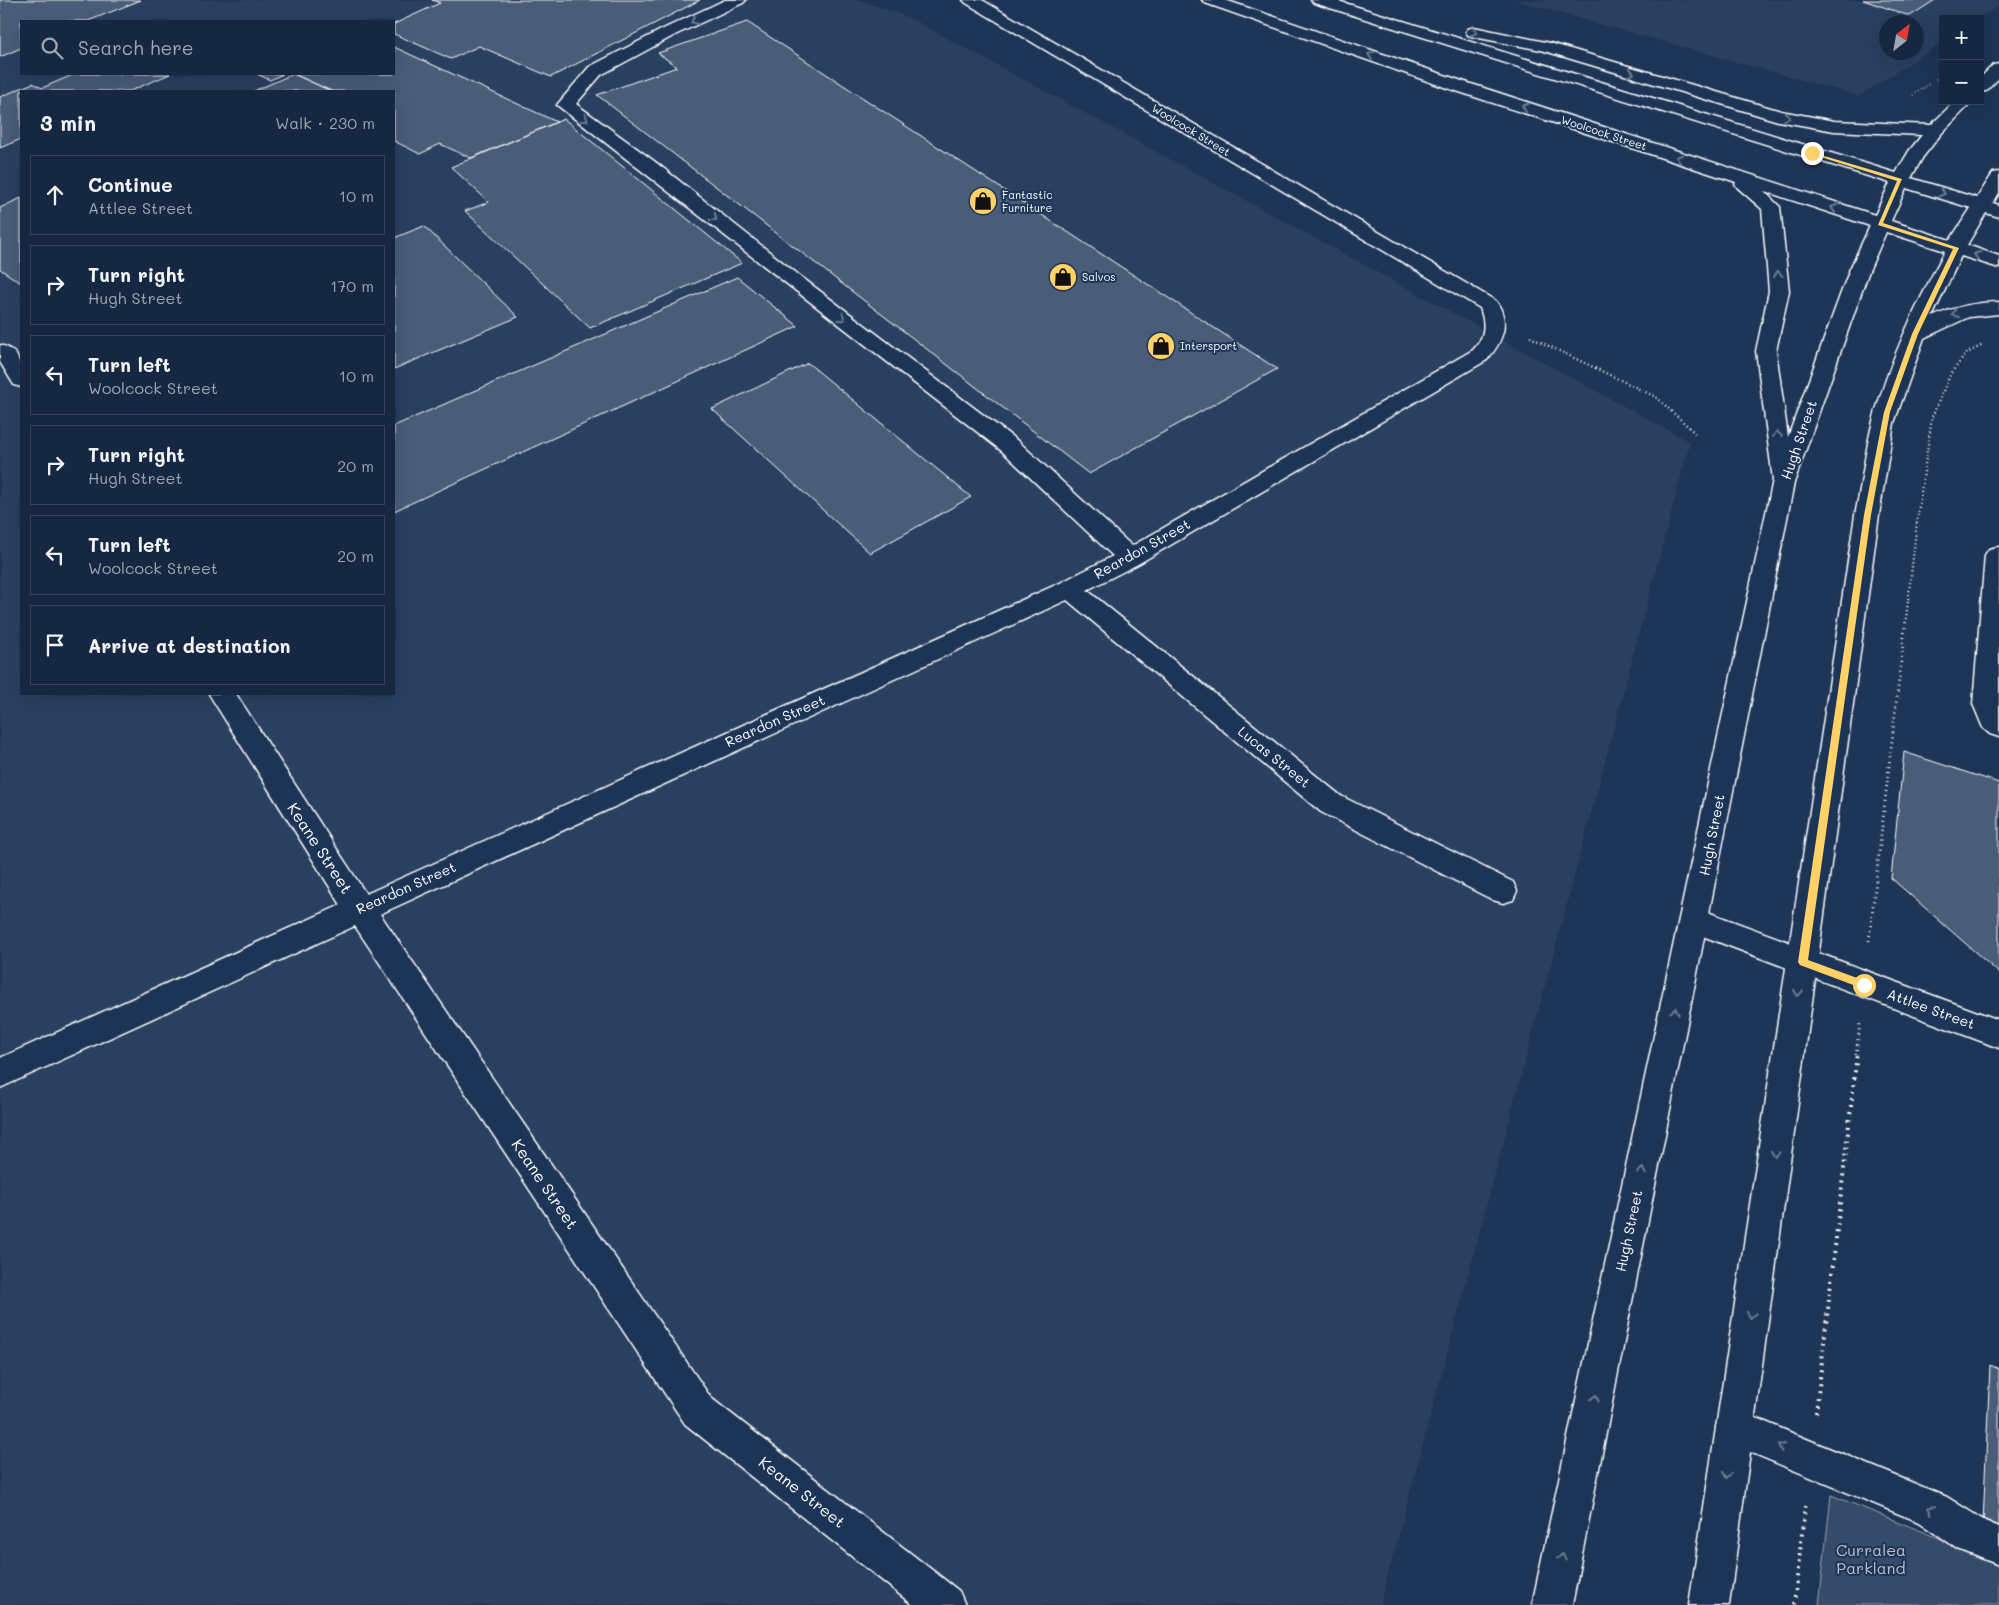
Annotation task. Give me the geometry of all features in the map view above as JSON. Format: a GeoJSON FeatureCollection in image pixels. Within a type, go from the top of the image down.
{"type":"FeatureCollection","features":[{"type":"Feature","properties":{"kind":"main road"},"geometry":{"type":"LineString","coordinates":[[738,0],[669,32],[595,71],[566,105],[648,165],[808,292],[1011,447],[1130,558]]}},
{"type":"Feature","properties":{"kind":"main road","name":"Woolcock Street"},"geometry":{"type":"LineString","coordinates":[[971,0],[1492,313]]}},
{"type":"Feature","properties":{"kind":"main road","name":"Woolcock Street"},"geometry":{"type":"LineString","coordinates":[[1210,0],[1453,84],[1999,262]]}},
{"type":"Feature","properties":{"kind":"main road"},"geometry":{"type":"LineString","coordinates":[[1319,0],[1991,208]]}},
{"type":"Feature","properties":{"kind":"main road"},"geometry":{"type":"LineString","coordinates":[[1340,6],[1544,46],[1778,116],[1834,126],[1935,130]]}},
{"type":"Feature","properties":{"kind":"main road"},"geometry":{"type":"LineString","coordinates":[[1984,83],[1999,69]]}},
{"type":"Feature","properties":{"kind":"main road","name":"Hugh Street"},"geometry":{"type":"LineString","coordinates":[[1552,1605],[1783,483],[1859,271],[1900,180],[1915,155],[1935,130],[1961,105]]}},
{"type":"Feature","properties":{"kind":"main road"},"geometry":{"type":"LineString","coordinates":[[1735,176],[1771,207],[1780,290],[1766,351],[1783,483]]}},
{"type":"Feature","properties":{"kind":"main road"},"geometry":{"type":"LineString","coordinates":[[1709,1605],[1867,515],[1887,412],[1915,334],[1956,248],[1991,208],[1999,177]]}},
{"type":"Feature","properties":{"kind":"main road"},"geometry":{"type":"LineString","coordinates":[[1915,334],[1958,312],[1978,308],[1999,308]]}},
{"type":"Feature","properties":{"kind":"main road","name":"Reardon Street"},"geometry":{"type":"LineString","coordinates":[[0,1073],[1069,589],[1130,558],[1480,355],[1492,342],[1492,313]]}},
{"type":"Feature","properties":{"kind":"main road"},"geometry":{"type":"LineString","coordinates":[[0,351],[6,355],[20,378]]}},
{"type":"Feature","properties":{"kind":"main road"},"geometry":{"type":"LineString","coordinates":[[1997,555],[1986,704],[1992,720],[1999,727]]}},
{"type":"Feature","properties":{"kind":"main road","name":"Lucas Street"},"geometry":{"type":"LineString","coordinates":[[1069,589],[1331,804],[1503,891]]}},
{"type":"Feature","properties":{"kind":"main road","name":"Keane Street"},"geometry":{"type":"LineString","coordinates":[[223,695],[360,909],[698,1410],[945,1605]]}},
{"type":"Feature","properties":{"kind":"main road","name":"Attlee Street"},"geometry":{"type":"LineString","coordinates":[[1694,920],[1999,1034]]}},
{"type":"Feature","properties":{"kind":"main road"},"geometry":{"type":"LineString","coordinates":[[1734,1427],[1934,1510],[1972,1535],[1999,1546]]}},
{"type":"Feature","properties":{"kind":"path"},"geometry":{"type":"LineString","coordinates":[[1492,313],[1656,396],[1695,433]]}},
{"type":"Feature","properties":{"kind":"shaded area"},"geometry":{"type":"Polygon","coordinates":[[[0,0],[860,0],[910,18],[1690,442],[1380,1605],[0,1605],[0,0]]]}},
{"type":"Feature","properties":{"kind":"shaded area"},"geometry":{"type":"Polygon","coordinates":[[[1513,0],[1999,0],[1999,5],[1984,15],[1939,15],[1939,45],[1924,54],[1924,15],[1879,15],[1879,60],[1915,60],[1859,96],[1513,0]]]}},
{"type":"Feature","properties":{"kind":"green space","name":"Curralea Parkland"},"geometry":{"type":"Polygon","coordinates":[[[1831,1495],[1999,1562],[1999,1605],[1819,1605],[1831,1495]]]}},
{"type":"Feature","properties":{"kind":"building"},"geometry":{"type":"Polygon","coordinates":[[[0,0],[141,0],[91,20],[20,20],[20,48],[0,57],[0,0]]]}},
{"type":"Feature","properties":{"kind":"building"},"geometry":{"type":"Polygon","coordinates":[[[432,0],[700,0],[551,77],[479,46],[451,59],[395,34],[395,24],[440,3],[432,0]]]}},
{"type":"Feature","properties":{"kind":"building"},"geometry":{"type":"Polygon","coordinates":[[[1863,0],[1935,0],[1912,15],[1863,0]]]}},
{"type":"Feature","properties":{"kind":"building"},"geometry":{"type":"Polygon","coordinates":[[[747,22],[1277,369],[1089,474],[597,95],[677,67],[658,53],[747,22]]]}},
{"type":"Feature","properties":{"kind":"building"},"geometry":{"type":"Polygon","coordinates":[[[395,47],[557,122],[471,158],[440,144],[420,154],[395,142],[395,90],[329,90],[296,75],[395,75],[395,47]]]}},
{"type":"Feature","properties":{"kind":"building"},"geometry":{"type":"Polygon","coordinates":[[[73,75],[168,75],[132,90],[20,90],[20,139],[0,148],[0,97],[33,83],[42,88],[73,75]]]}},
{"type":"Feature","properties":{"kind":"building"},"geometry":{"type":"Polygon","coordinates":[[[259,75],[281,75],[270,80],[259,75]]]}},
{"type":"Feature","properties":{"kind":"building"},"geometry":{"type":"Polygon","coordinates":[[[291,75],[295,75],[329,90],[256,90],[291,75]]]}},
{"type":"Feature","properties":{"kind":"building"},"geometry":{"type":"Polygon","coordinates":[[[564,119],[742,263],[590,328],[465,211],[489,202],[451,167],[564,119]]]}},
{"type":"Feature","properties":{"kind":"building"},"geometry":{"type":"Polygon","coordinates":[[[20,198],[20,282],[0,269],[0,208],[20,198]]]}},
{"type":"Feature","properties":{"kind":"building"},"geometry":{"type":"Polygon","coordinates":[[[424,226],[518,317],[395,369],[395,238],[424,226]]]}},
{"type":"Feature","properties":{"kind":"building"},"geometry":{"type":"Polygon","coordinates":[[[737,277],[798,326],[395,511],[395,426],[737,277]]]}},
{"type":"Feature","properties":{"kind":"building"},"geometry":{"type":"Polygon","coordinates":[[[808,363],[971,497],[870,553],[712,409],[808,363]]]}},
{"type":"Feature","properties":{"kind":"building"},"geometry":{"type":"Polygon","coordinates":[[[1904,752],[1999,783],[1999,973],[1891,878],[1904,752]]]}},
{"type":"Feature","properties":{"kind":"building"},"geometry":{"type":"Polygon","coordinates":[[[1990,1365],[1999,1369],[1999,1529],[1983,1523],[1990,1365]]]}},
{"type":"Feature","properties":{"kind":"place","name":"Fantastic Furniture"},"geometry":{"type":"Point","coordinates":[983,201]}},
{"type":"Feature","properties":{"kind":"place","name":"Salvos"},"geometry":{"type":"Point","coordinates":[1063,277]}},
{"type":"Feature","properties":{"kind":"place","name":"Intersport"},"geometry":{"type":"Point","coordinates":[1161,346]}},
{"type":"Feature","properties":{"kind":"route"},"geometry":{"type":"LineString","coordinates":[[1812,153],[1900,180],[1880,224],[1956,248],[1915,334],[1887,412],[1867,515],[1803,962],[1864,985]]}}]}
